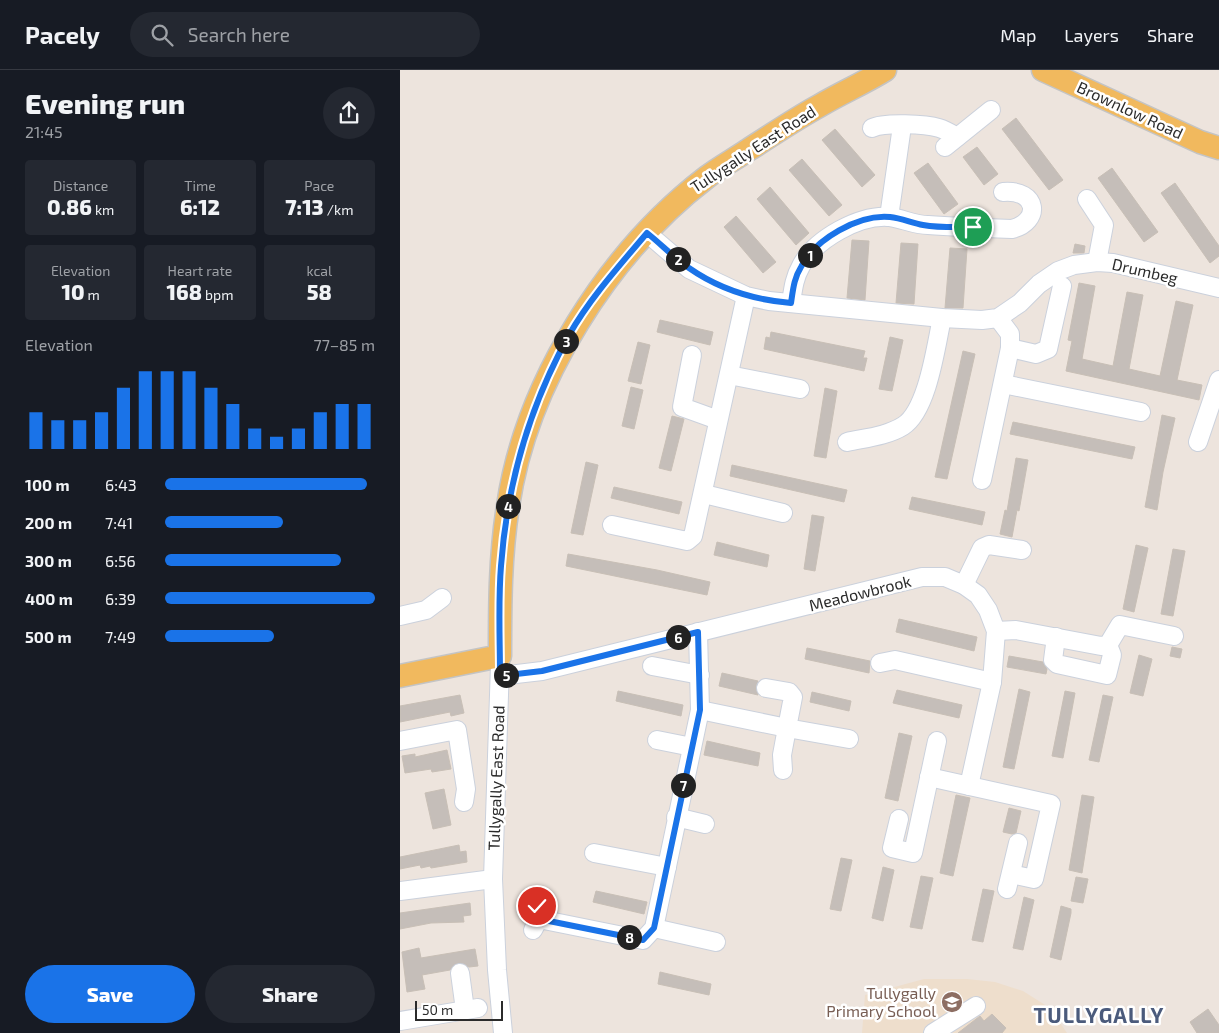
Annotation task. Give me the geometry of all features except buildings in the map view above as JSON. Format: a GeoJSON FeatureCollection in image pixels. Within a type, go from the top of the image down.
{"type":"FeatureCollection","features":[{"type":"Feature","properties":{"kind":"main road"},"geometry":{"type":"LineString","coordinates":[[841,93],[852,70]]}},
{"type":"Feature","properties":{"kind":"main road","name":"Tullygally East Road"},"geometry":{"type":"LineString","coordinates":[[500,666],[500,568],[508,504],[522,445],[543,387],[570,334],[604,285],[647,233],[681,198],[709,175],[841,93],[886,70]]}},
{"type":"Feature","properties":{"kind":"main road","name":"Brownlow Road"},"geometry":{"type":"LineString","coordinates":[[1042,70],[1200,142],[1219,148]]}},
{"type":"Feature","properties":{"kind":"main road"},"geometry":{"type":"LineString","coordinates":[[400,676],[500,666]]}},
{"type":"Feature","properties":{"kind":"street"},"geometry":{"type":"LineString","coordinates":[[872,128],[885,124],[940,128],[951,142],[991,110]]}},
{"type":"Feature","properties":{"kind":"street"},"geometry":{"type":"LineString","coordinates":[[890,217],[902,126]]}},
{"type":"Feature","properties":{"kind":"street"},"geometry":{"type":"LineString","coordinates":[[791,303],[794,280],[802,264],[820,245],[845,226],[866,218],[890,217],[924,225],[1012,229],[1020,227],[1028,219],[1032,208],[1031,203],[1027,197],[1018,191],[1004,192]]}},
{"type":"Feature","properties":{"kind":"street"},"geometry":{"type":"LineString","coordinates":[[1086,199],[1104,225],[1097,262]]}},
{"type":"Feature","properties":{"kind":"street"},"geometry":{"type":"LineString","coordinates":[[647,233],[689,269],[746,296],[791,303],[942,318],[982,320],[998,318],[1010,334],[1010,348],[982,480]]}},
{"type":"Feature","properties":{"kind":"street","name":"Drumbeg"},"geometry":{"type":"LineString","coordinates":[[998,318],[1020,303],[1039,284],[1058,271],[1074,265],[1113,262],[1219,288]]}},
{"type":"Feature","properties":{"kind":"street"},"geometry":{"type":"LineString","coordinates":[[1010,348],[1036,354],[1048,350],[1062,286]]}},
{"type":"Feature","properties":{"kind":"street"},"geometry":{"type":"LineString","coordinates":[[612,525],[687,541],[693,536],[704,494],[718,420],[746,296]]}},
{"type":"Feature","properties":{"kind":"street"},"geometry":{"type":"LineString","coordinates":[[847,442],[879,435],[904,426],[915,413],[923,396],[942,318]]}},
{"type":"Feature","properties":{"kind":"street"},"geometry":{"type":"LineString","coordinates":[[692,355],[682,408],[718,420]]}},
{"type":"Feature","properties":{"kind":"street"},"geometry":{"type":"LineString","coordinates":[[729,375],[800,389]]}},
{"type":"Feature","properties":{"kind":"street"},"geometry":{"type":"LineString","coordinates":[[1198,442],[1219,380]]}},
{"type":"Feature","properties":{"kind":"street"},"geometry":{"type":"LineString","coordinates":[[1003,384],[1141,412]]}},
{"type":"Feature","properties":{"kind":"street"},"geometry":{"type":"LineString","coordinates":[[704,494],[784,512]]}},
{"type":"Feature","properties":{"kind":"street"},"geometry":{"type":"LineString","coordinates":[[964,585],[982,548],[989,545],[1022,550]]}},
{"type":"Feature","properties":{"kind":"street","name":"Meadowbrook"},"geometry":{"type":"LineString","coordinates":[[500,666],[542,671],[922,577],[945,577],[964,585],[978,595],[988,610],[996,631],[992,682],[969,786]]}},
{"type":"Feature","properties":{"kind":"street"},"geometry":{"type":"LineString","coordinates":[[400,616],[429,617],[442,598]]}},
{"type":"Feature","properties":{"kind":"street"},"geometry":{"type":"LineString","coordinates":[[1108,645],[1120,625],[1174,636]]}},
{"type":"Feature","properties":{"kind":"street"},"geometry":{"type":"LineString","coordinates":[[996,631],[1016,630],[1100,646],[1108,645]]}},
{"type":"Feature","properties":{"kind":"street"},"geometry":{"type":"LineString","coordinates":[[536,918],[643,940],[654,928],[700,710],[698,632]]}},
{"type":"Feature","properties":{"kind":"street"},"geometry":{"type":"LineString","coordinates":[[1056,637],[1053,660],[1057,664],[1107,675],[1112,655],[1108,645]]}},
{"type":"Feature","properties":{"kind":"street"},"geometry":{"type":"LineString","coordinates":[[880,663],[895,660],[992,682]]}},
{"type":"Feature","properties":{"kind":"street","name":"Tullygally East Road"},"geometry":{"type":"LineString","coordinates":[[500,666],[493,879],[497,970],[503,1033]]}},
{"type":"Feature","properties":{"kind":"street"},"geometry":{"type":"LineString","coordinates":[[652,666],[700,675]]}},
{"type":"Feature","properties":{"kind":"street"},"geometry":{"type":"LineString","coordinates":[[766,688],[789,692],[793,697],[782,756],[783,770]]}},
{"type":"Feature","properties":{"kind":"street"},"geometry":{"type":"LineString","coordinates":[[700,710],[849,739]]}},
{"type":"Feature","properties":{"kind":"street"},"geometry":{"type":"LineString","coordinates":[[400,741],[457,730],[466,789],[464,802]]}},
{"type":"Feature","properties":{"kind":"street"},"geometry":{"type":"LineString","coordinates":[[657,740],[692,747]]}},
{"type":"Feature","properties":{"kind":"street"},"geometry":{"type":"LineString","coordinates":[[899,819],[892,848],[913,853],[937,741]]}},
{"type":"Feature","properties":{"kind":"street"},"geometry":{"type":"LineString","coordinates":[[929,777],[1050,804],[1034,879],[1009,882],[1018,843]]}},
{"type":"Feature","properties":{"kind":"street"},"geometry":{"type":"LineString","coordinates":[[676,817],[705,824]]}},
{"type":"Feature","properties":{"kind":"street"},"geometry":{"type":"LineString","coordinates":[[594,853],[667,867]]}},
{"type":"Feature","properties":{"kind":"street"},"geometry":{"type":"LineString","coordinates":[[400,891],[493,879]]}},
{"type":"Feature","properties":{"kind":"street"},"geometry":{"type":"LineString","coordinates":[[654,928],[716,942]]}},
{"type":"Feature","properties":{"kind":"street"},"geometry":{"type":"LineString","coordinates":[[400,1021],[472,1009],[460,973]]}},
{"type":"Feature","properties":{"kind":"street"},"geometry":{"type":"LineString","coordinates":[[933,1033],[976,1006]]}},
{"type":"Feature","properties":{"kind":"shaded area","name":"Tullygally Primary School"},"geometry":{"type":"Polygon","coordinates":[[[924,979],[967,979],[995,982],[1023,991],[1050,1008],[1067,1033],[862,1033],[865,995],[924,979]]]}},
{"type":"Feature","properties":{"kind":"place","name":"Tullygally Primary School"},"geometry":{"type":"Point","coordinates":[952,1002]}},
{"type":"Feature","properties":{"kind":"district","name":"TULLYGALLY"},"geometry":{"type":"Point","coordinates":[1099,1016]}},
{"type":"Feature","properties":{"kind":"route"},"geometry":{"type":"LineString","coordinates":[[537,906],[539,919],[643,940],[654,928],[700,710],[698,632],[542,671],[500,676],[500,568],[508,504],[522,445],[543,387],[570,334],[604,285],[647,233],[689,269],[746,296],[768,301],[791,303],[794,280],[802,264],[820,245],[845,226],[866,218],[890,217],[924,225],[973,227]]}}]}
